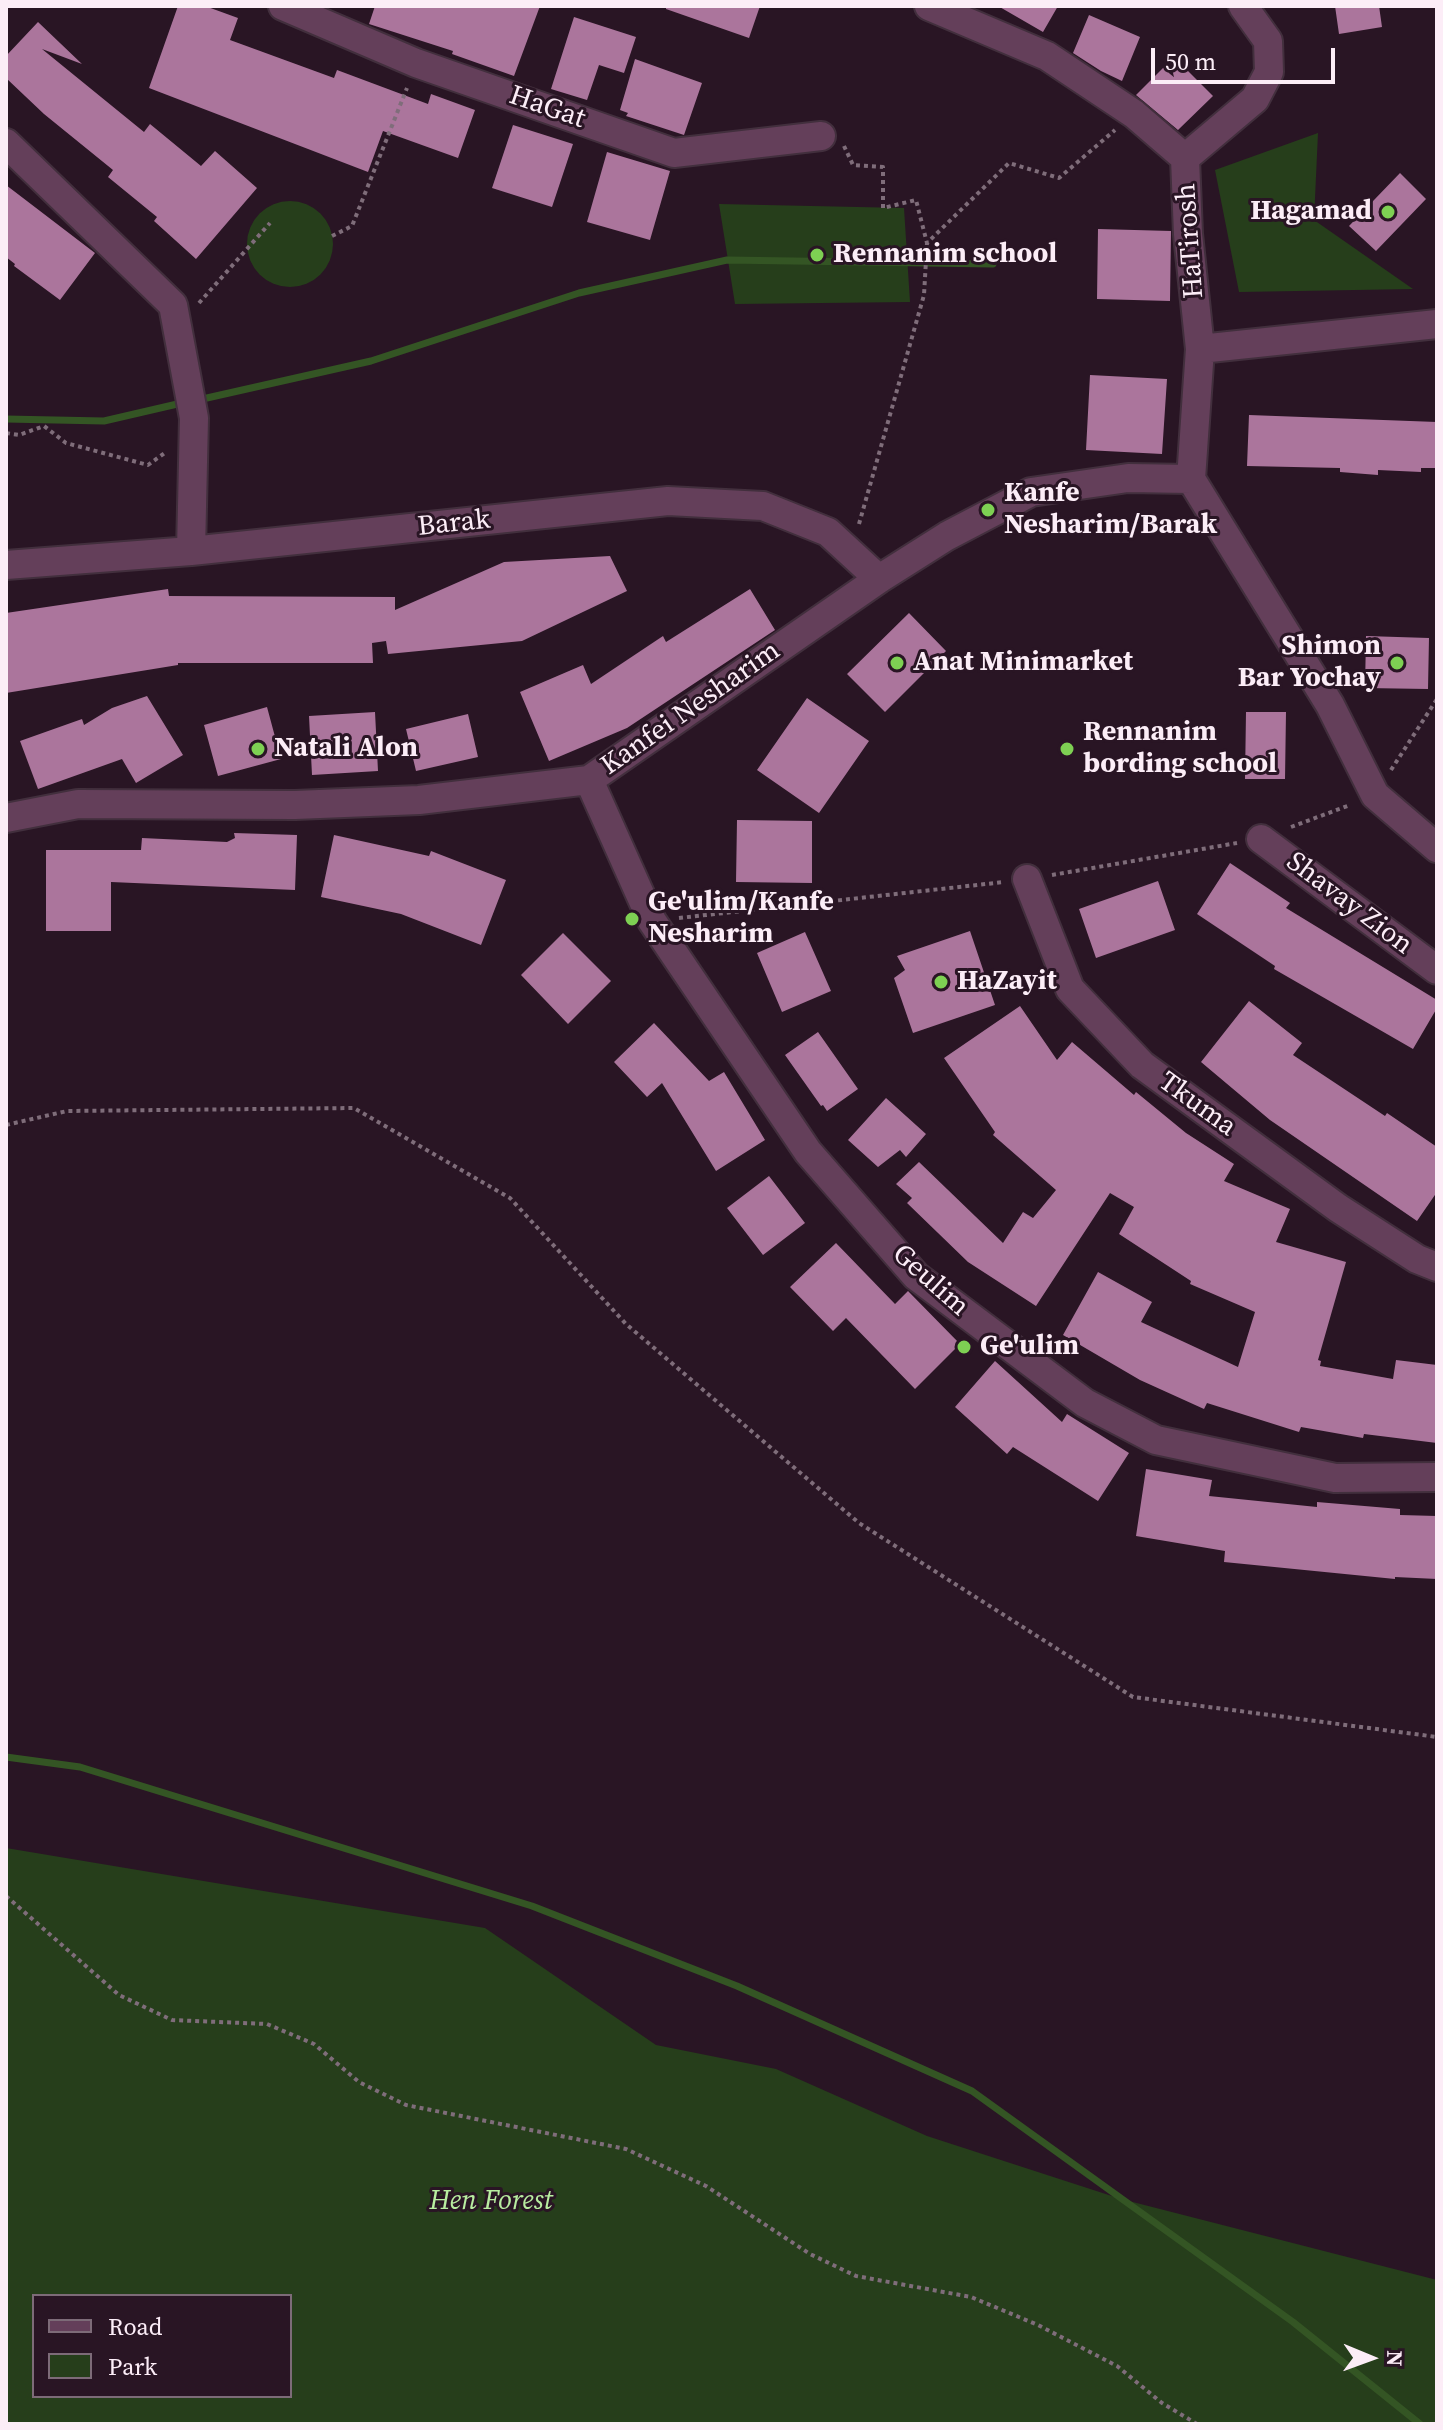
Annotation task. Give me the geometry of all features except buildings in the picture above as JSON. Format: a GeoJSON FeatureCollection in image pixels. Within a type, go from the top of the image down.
{"type":"FeatureCollection","features":[{"type":"Feature","properties":{"kind":"street","name":"HaGat"},"geometry":{"type":"LineString","coordinates":[[283,6],[416,63],[674,153],[821,136]]}},
{"type":"Feature","properties":{"kind":"street","name":"HaTirosh"},"geometry":{"type":"LineString","coordinates":[[929,6],[1047,56],[1134,114],[1185,158],[1188,234],[1200,349],[1191,479]]}},
{"type":"Feature","properties":{"kind":"street"},"geometry":{"type":"LineString","coordinates":[[1185,158],[1255,99],[1269,72],[1268,41],[1243,6]]}},
{"type":"Feature","properties":{"kind":"street"},"geometry":{"type":"LineString","coordinates":[[6,143],[173,305],[194,418],[191,551]]}},
{"type":"Feature","properties":{"kind":"street"},"geometry":{"type":"LineString","coordinates":[[1200,349],[1437,324]]}},
{"type":"Feature","properties":{"kind":"street","name":"Kanfei Nesharim"},"geometry":{"type":"LineString","coordinates":[[6,818],[78,804],[295,805],[403,800],[589,780],[879,579],[959,529],[1031,492],[1128,478],[1191,479]]}},
{"type":"Feature","properties":{"kind":"street"},"geometry":{"type":"LineString","coordinates":[[1191,479],[1330,705],[1375,795],[1437,848]]}},
{"type":"Feature","properties":{"kind":"street","name":"Barak"},"geometry":{"type":"LineString","coordinates":[[6,565],[191,551],[668,501],[763,506],[828,532],[879,579]]}},
{"type":"Feature","properties":{"kind":"street","name":"Geulim"},"geometry":{"type":"LineString","coordinates":[[589,780],[652,921],[808,1152],[916,1276],[1085,1403],[1156,1440],[1335,1478],[1437,1477]]}},
{"type":"Feature","properties":{"kind":"street","name":"Shavay Zion"},"geometry":{"type":"LineString","coordinates":[[1261,839],[1437,970]]}},
{"type":"Feature","properties":{"kind":"street","name":"Tkuma"},"geometry":{"type":"LineString","coordinates":[[1027,879],[1070,989],[1142,1065],[1338,1208],[1417,1259],[1437,1267]]}},
{"type":"Feature","properties":{"kind":"path"},"geometry":{"type":"LineString","coordinates":[[332,236],[352,226],[416,63]]}},
{"type":"Feature","properties":{"kind":"path"},"geometry":{"type":"LineString","coordinates":[[927,243],[1009,163],[1059,178],[1134,114]]}},
{"type":"Feature","properties":{"kind":"path"},"geometry":{"type":"LineString","coordinates":[[821,136],[837,131],[853,165],[883,167],[883,208],[916,200],[927,243],[924,295],[858,527]]}},
{"type":"Feature","properties":{"kind":"path"},"geometry":{"type":"LineString","coordinates":[[179,326],[270,223]]}},
{"type":"Feature","properties":{"kind":"path"},"geometry":{"type":"LineString","coordinates":[[6,433],[19,435],[44,426],[66,443],[148,465],[173,447]]}},
{"type":"Feature","properties":{"kind":"path"},"geometry":{"type":"LineString","coordinates":[[1375,795],[1437,699]]}},
{"type":"Feature","properties":{"kind":"path"},"geometry":{"type":"LineString","coordinates":[[6,1125],[67,1111],[354,1108],[510,1198],[626,1324],[859,1523],[1133,1697],[1437,1737]]}},
{"type":"Feature","properties":{"kind":"path"},"geometry":{"type":"LineString","coordinates":[[6,1896],[119,1995],[172,2020],[267,2024],[314,2044],[359,2082],[406,2105],[626,2149],[706,2186],[810,2254],[856,2276],[971,2297],[1038,2325],[1117,2366],[1162,2403],[1197,2424]]}},
{"type":"Feature","properties":{"kind":"green space"},"geometry":{"type":"Polygon","coordinates":[[[1318,133],[1314,220],[1413,289],[1239,292],[1215,170],[1318,133]]]}},
{"type":"Feature","properties":{"kind":"green space"},"geometry":{"type":"Polygon","coordinates":[[[290,201],[314,208],[326,220],[333,244],[326,268],[314,280],[290,287],[266,280],[254,268],[247,244],[254,220],[266,208],[290,201]]]}},
{"type":"Feature","properties":{"kind":"green space","name":"Rennanim school"},"geometry":{"type":"Polygon","coordinates":[[[719,204],[904,208],[910,302],[735,304],[719,204]]]}},
{"type":"Feature","properties":{"kind":"green space","name":"Hen Forest"},"geometry":{"type":"Polygon","coordinates":[[[6,1848],[485,1928],[656,2045],[776,2069],[927,2136],[1121,2199],[1437,2280],[1437,2424],[6,2424],[6,1848]]]}},
{"type":"Feature","properties":{"kind":"waterway"},"geometry":{"type":"LineString","coordinates":[[198,400],[371,361],[579,293],[727,260],[993,264]]}},
{"type":"Feature","properties":{"kind":"waterway"},"geometry":{"type":"LineString","coordinates":[[6,419],[104,421],[186,402]]}},
{"type":"Feature","properties":{"kind":"waterway"},"geometry":{"type":"LineString","coordinates":[[6,1757],[80,1767],[532,1906],[737,1986],[972,2091],[1293,2322],[1420,2424]]}},
{"type":"Feature","properties":{"kind":"place","name":"Hagamad"},"geometry":{"type":"Point","coordinates":[1388,212]}},
{"type":"Feature","properties":{"kind":"place","name":"Rennanim school"},"geometry":{"type":"Point","coordinates":[817,255]}},
{"type":"Feature","properties":{"kind":"place","name":"Kanfe Nesharim/Barak"},"geometry":{"type":"Point","coordinates":[988,510]}},
{"type":"Feature","properties":{"kind":"place","name":"Anat Minimarket"},"geometry":{"type":"Point","coordinates":[897,663]}},
{"type":"Feature","properties":{"kind":"place","name":"Shimon Bar Yochay"},"geometry":{"type":"Point","coordinates":[1397,663]}},
{"type":"Feature","properties":{"kind":"place","name":"Natali Alon"},"geometry":{"type":"Point","coordinates":[258,749]}},
{"type":"Feature","properties":{"kind":"place","name":"Rennanim bording school"},"geometry":{"type":"Point","coordinates":[1067,749]}},
{"type":"Feature","properties":{"kind":"place","name":"Ge'ulim/Kanfe Nesharim"},"geometry":{"type":"Point","coordinates":[632,919]}},
{"type":"Feature","properties":{"kind":"place","name":"HaZayit"},"geometry":{"type":"Point","coordinates":[941,982]}},
{"type":"Feature","properties":{"kind":"place","name":"Ge'ulim"},"geometry":{"type":"Point","coordinates":[964,1347]}}]}
